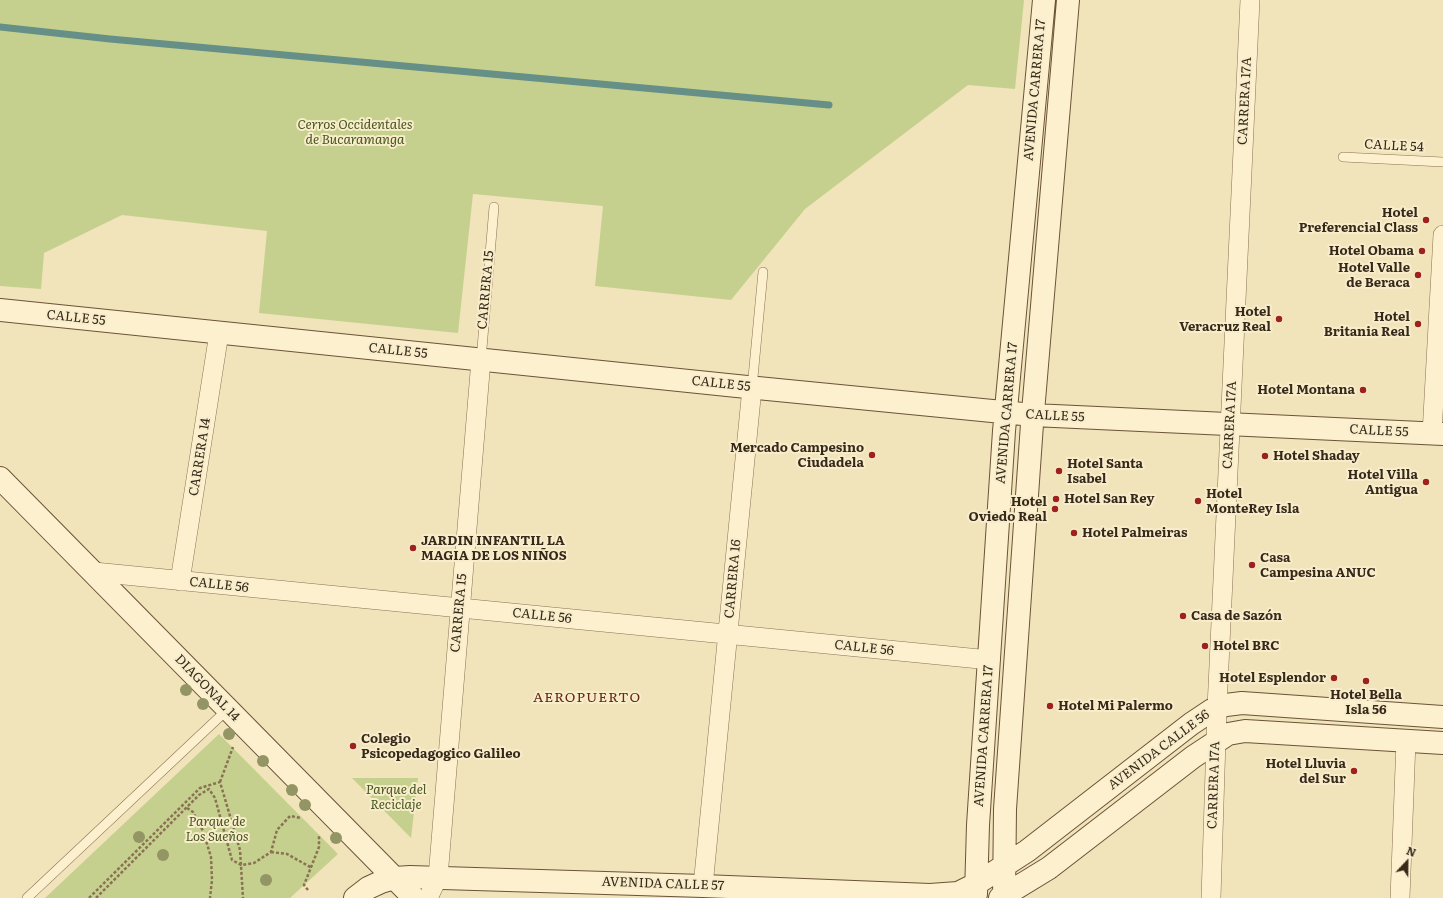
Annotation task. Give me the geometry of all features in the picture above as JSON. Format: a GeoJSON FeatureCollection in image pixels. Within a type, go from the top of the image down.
{"type":"FeatureCollection","features":[{"type":"Feature","properties":{"kind":"main road","name":"AVENIDA CARRERA 17"},"geometry":{"type":"LineString","coordinates":[[976,891],[978,825],[1006,412],[1044,0]]}},
{"type":"Feature","properties":{"kind":"main road","name":"AVENIDA CARRERA 17"},"geometry":{"type":"LineString","coordinates":[[1002,897],[1005,809],[1033,415],[1068,0]]}},
{"type":"Feature","properties":{"kind":"main road","name":"CALLE 55"},"geometry":{"type":"LineString","coordinates":[[0,310],[752,388],[1033,415],[1438,434]]}},
{"type":"Feature","properties":{"kind":"main road","name":"DIAGONAL 14"},"geometry":{"type":"LineString","coordinates":[[1,479],[414,898]]}},
{"type":"Feature","properties":{"kind":"main road","name":"AVENIDA CALLE 56"},"geometry":{"type":"LineString","coordinates":[[976,891],[1004,866],[1030,849],[1191,724],[1217,708],[1242,703],[1443,717]]}},
{"type":"Feature","properties":{"kind":"main road","name":"AVENIDA CALLE 56"},"geometry":{"type":"LineString","coordinates":[[1002,897],[1049,868],[1193,757],[1228,734],[1245,732],[1443,743]]}},
{"type":"Feature","properties":{"kind":"main road","name":"AVENIDA CALLE 57"},"geometry":{"type":"LineString","coordinates":[[355,898],[368,888],[381,882],[395,878],[410,877],[944,895],[976,891]]}},
{"type":"Feature","properties":{"kind":"street","name":"CARRERA 17A"},"geometry":{"type":"LineString","coordinates":[[1211,898],[1217,708],[1250,0]]}},
{"type":"Feature","properties":{"kind":"street"},"geometry":{"type":"LineString","coordinates":[[1438,434],[1443,235]]}},
{"type":"Feature","properties":{"kind":"street","name":"CARRERA 14"},"geometry":{"type":"LineString","coordinates":[[180,581],[219,333]]}},
{"type":"Feature","properties":{"kind":"street","name":"CARRERA 15"},"geometry":{"type":"LineString","coordinates":[[428,898],[438,877],[459,608],[481,360]]}},
{"type":"Feature","properties":{"kind":"street","name":"CARRERA 16"},"geometry":{"type":"LineString","coordinates":[[703,886],[752,388]]}},
{"type":"Feature","properties":{"kind":"street","name":"CALLE 56"},"geometry":{"type":"LineString","coordinates":[[94,572],[990,660]]}},
{"type":"Feature","properties":{"kind":"street"},"geometry":{"type":"LineString","coordinates":[[1400,898],[1406,741]]}},
{"type":"Feature","properties":{"kind":"lane","name":"CALLE 54"},"geometry":{"type":"LineString","coordinates":[[1343,157],[1443,162]]}},
{"type":"Feature","properties":{"kind":"lane","name":"CARRERA 15"},"geometry":{"type":"LineString","coordinates":[[481,360],[494,207]]}},
{"type":"Feature","properties":{"kind":"lane","name":"CARRERA 16"},"geometry":{"type":"LineString","coordinates":[[752,388],[763,272]]}},
{"type":"Feature","properties":{"kind":"lane"},"geometry":{"type":"LineString","coordinates":[[27,898],[228,709]]}},
{"type":"Feature","properties":{"kind":"path"},"geometry":{"type":"LineString","coordinates":[[243,898],[240,850],[220,782],[232,748],[249,731]]}},
{"type":"Feature","properties":{"kind":"path"},"geometry":{"type":"LineString","coordinates":[[89,898],[200,788],[220,782]]}},
{"type":"Feature","properties":{"kind":"path"},"geometry":{"type":"LineString","coordinates":[[96,898],[199,795],[209,789],[215,798],[232,860],[241,865],[254,863],[271,852],[287,854],[312,868]]}},
{"type":"Feature","properties":{"kind":"path"},"geometry":{"type":"LineString","coordinates":[[187,808],[194,812],[203,831],[211,857],[212,880],[210,898]]}},
{"type":"Feature","properties":{"kind":"path"},"geometry":{"type":"LineString","coordinates":[[271,852],[277,830],[290,816],[302,818],[306,822]]}},
{"type":"Feature","properties":{"kind":"path"},"geometry":{"type":"LineString","coordinates":[[308,890],[304,885],[319,848],[320,836],[315,831]]}},
{"type":"Feature","properties":{"kind":"green space","name":"Cerros Occidentales de Bucaramanga"},"geometry":{"type":"Polygon","coordinates":[[[0,0],[1024,0],[1015,89],[968,85],[805,209],[731,300],[595,286],[603,206],[473,194],[458,333],[259,313],[267,231],[122,215],[44,253],[41,289],[0,286],[0,0]]]}},
{"type":"Feature","properties":{"kind":"green space","name":"Parque de Los Sueños"},"geometry":{"type":"Polygon","coordinates":[[[219,734],[338,854],[290,898],[45,898],[219,734]]]}},
{"type":"Feature","properties":{"kind":"green space","name":"Parque del Reciclaje"},"geometry":{"type":"Polygon","coordinates":[[[352,778],[418,778],[411,838],[352,778]]]}},
{"type":"Feature","properties":{"kind":"waterway"},"geometry":{"type":"LineString","coordinates":[[0,27],[110,39],[829,105]]}},
{"type":"Feature","properties":{"kind":"place","name":"Hotel Preferencial Class"},"geometry":{"type":"Point","coordinates":[1426,220]}},
{"type":"Feature","properties":{"kind":"place","name":"Hotel Obama"},"geometry":{"type":"Point","coordinates":[1422,251]}},
{"type":"Feature","properties":{"kind":"place","name":"Hotel Valle de Beraca"},"geometry":{"type":"Point","coordinates":[1418,275]}},
{"type":"Feature","properties":{"kind":"place","name":"Hotel Veracruz Real"},"geometry":{"type":"Point","coordinates":[1279,319]}},
{"type":"Feature","properties":{"kind":"place","name":"Hotel Britania Real"},"geometry":{"type":"Point","coordinates":[1418,324]}},
{"type":"Feature","properties":{"kind":"place","name":"Hotel Montana"},"geometry":{"type":"Point","coordinates":[1363,390]}},
{"type":"Feature","properties":{"kind":"place","name":"Mercado Campesino Ciudadela"},"geometry":{"type":"Point","coordinates":[872,455]}},
{"type":"Feature","properties":{"kind":"place","name":"Hotel Shaday"},"geometry":{"type":"Point","coordinates":[1265,456]}},
{"type":"Feature","properties":{"kind":"place","name":"Hotel Santa Isabel"},"geometry":{"type":"Point","coordinates":[1059,471]}},
{"type":"Feature","properties":{"kind":"place","name":"Hotel Villa Antigua"},"geometry":{"type":"Point","coordinates":[1426,482]}},
{"type":"Feature","properties":{"kind":"place","name":"Hotel San Rey"},"geometry":{"type":"Point","coordinates":[1056,499]}},
{"type":"Feature","properties":{"kind":"place","name":"Hotel MonteRey Isla"},"geometry":{"type":"Point","coordinates":[1198,501]}},
{"type":"Feature","properties":{"kind":"place","name":"Hotel Oviedo Real"},"geometry":{"type":"Point","coordinates":[1055,509]}},
{"type":"Feature","properties":{"kind":"place","name":"Hotel Palmeiras"},"geometry":{"type":"Point","coordinates":[1074,533]}},
{"type":"Feature","properties":{"kind":"place","name":"JARDIN INFANTIL LA MAGIA DE LOS NIÑOS"},"geometry":{"type":"Point","coordinates":[413,548]}},
{"type":"Feature","properties":{"kind":"place","name":"Casa Campesina ANUC"},"geometry":{"type":"Point","coordinates":[1252,565]}},
{"type":"Feature","properties":{"kind":"place","name":"Casa de Sazón"},"geometry":{"type":"Point","coordinates":[1183,616]}},
{"type":"Feature","properties":{"kind":"place","name":"Hotel BRC"},"geometry":{"type":"Point","coordinates":[1205,646]}},
{"type":"Feature","properties":{"kind":"place","name":"Hotel Esplendor"},"geometry":{"type":"Point","coordinates":[1334,678]}},
{"type":"Feature","properties":{"kind":"place","name":"Hotel Bella Isla 56"},"geometry":{"type":"Point","coordinates":[1366,681]}},
{"type":"Feature","properties":{"kind":"place","name":"Hotel Mi Palermo"},"geometry":{"type":"Point","coordinates":[1050,706]}},
{"type":"Feature","properties":{"kind":"place","name":"Colegio Psicopedagogico Galileo"},"geometry":{"type":"Point","coordinates":[353,746]}},
{"type":"Feature","properties":{"kind":"place","name":"Hotel Lluvia del Sur"},"geometry":{"type":"Point","coordinates":[1354,771]}},
{"type":"Feature","properties":{"kind":"district","name":"AEROPUERTO"},"geometry":{"type":"Point","coordinates":[587,698]}}]}
